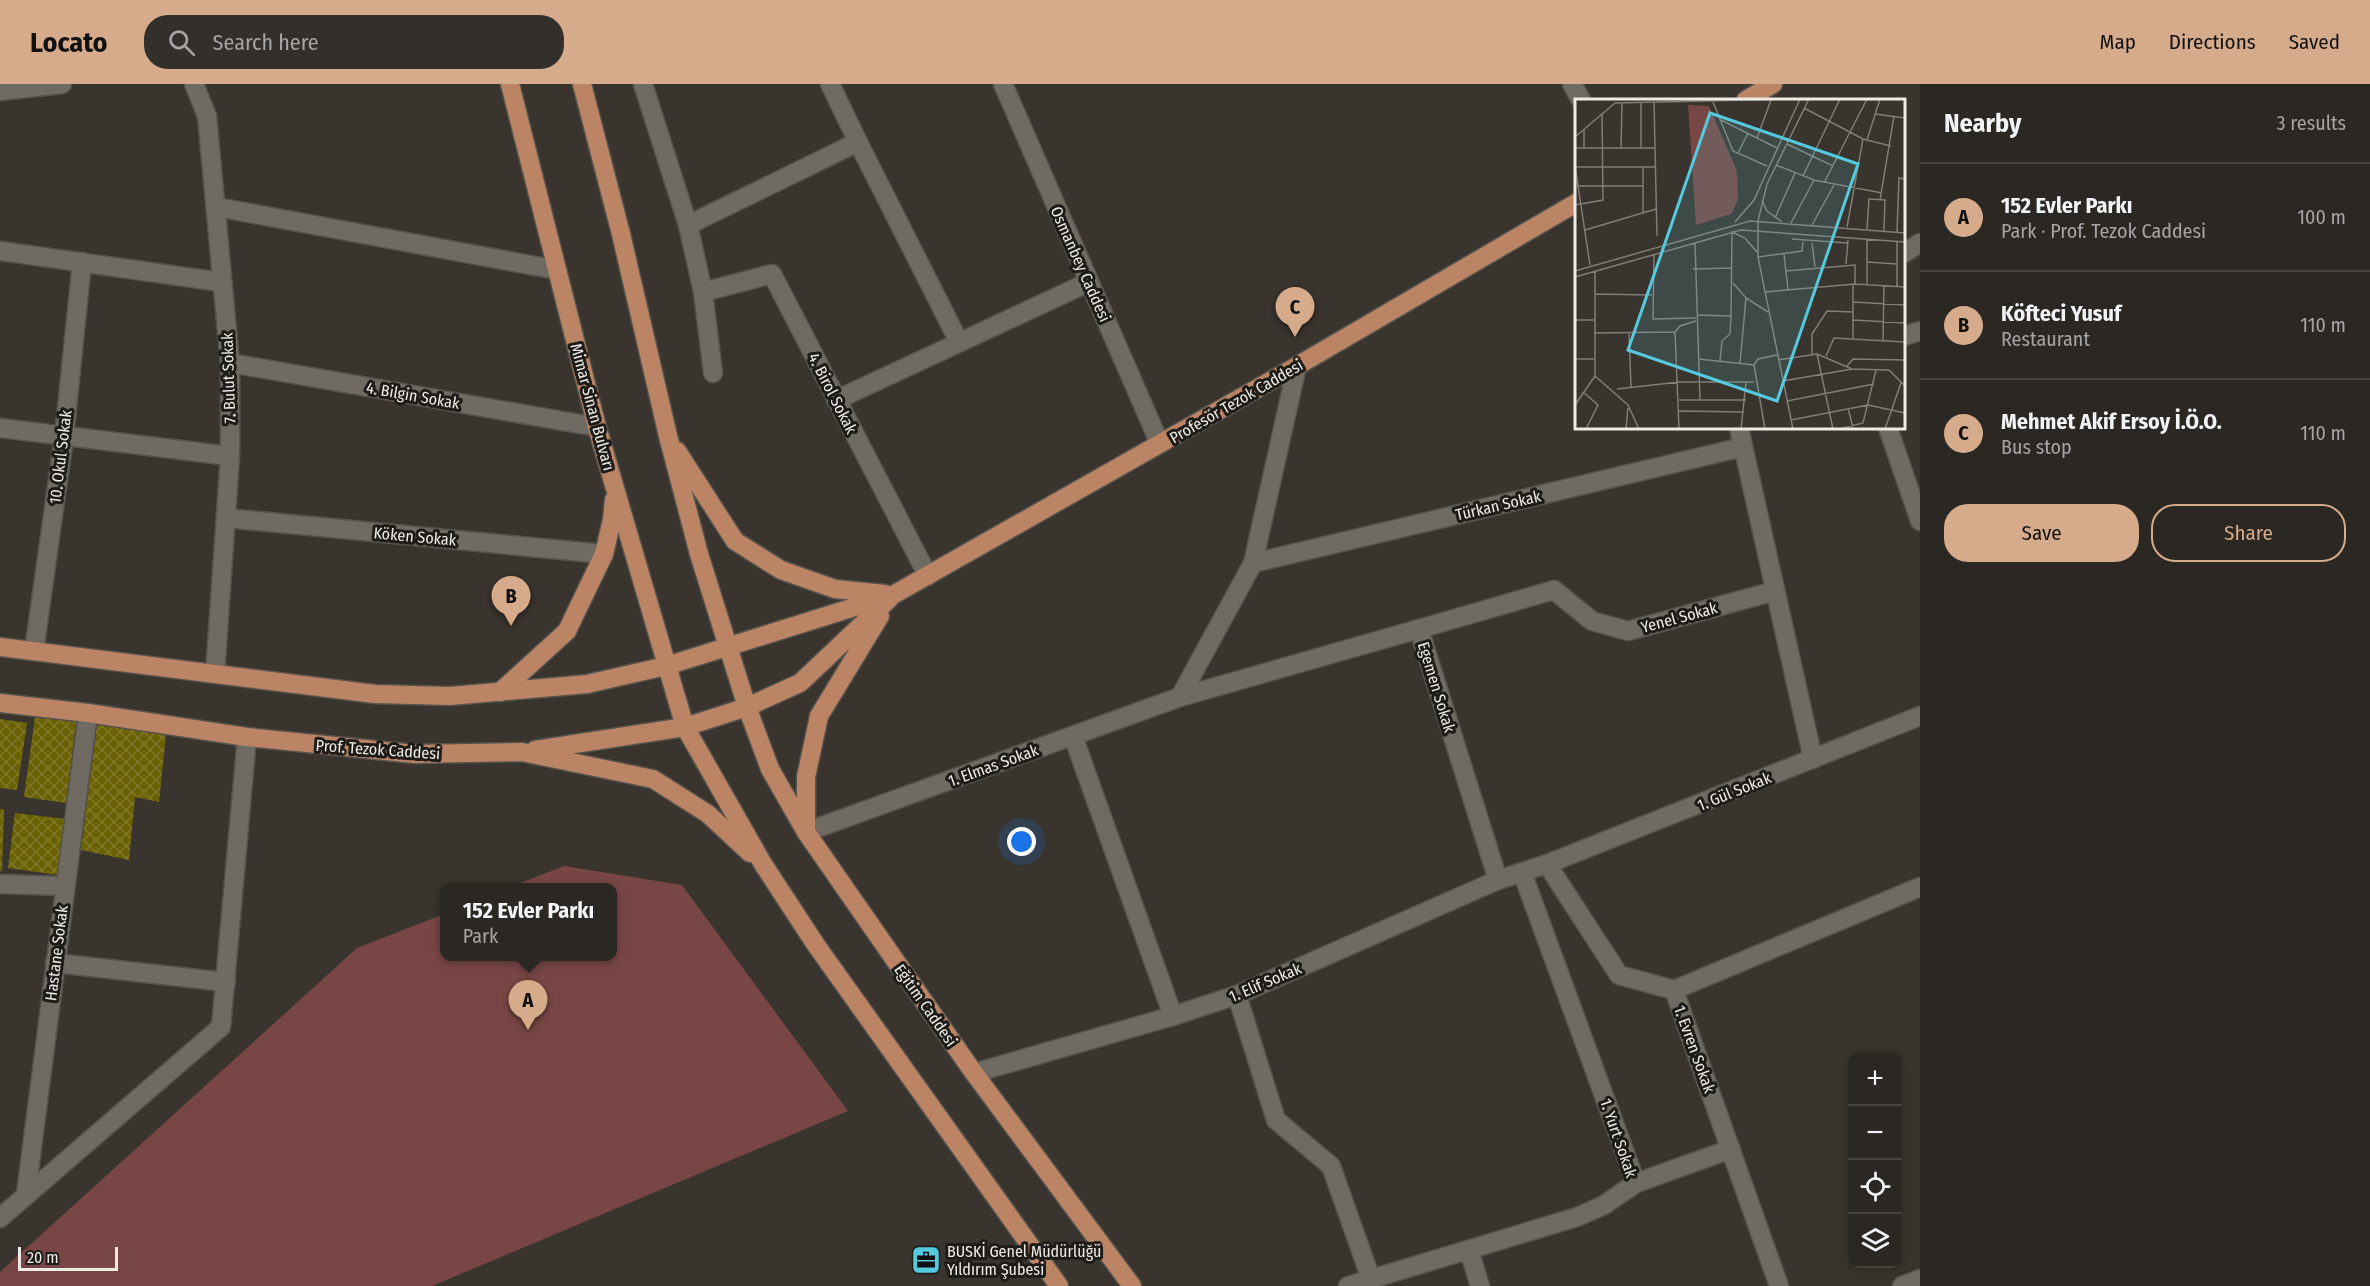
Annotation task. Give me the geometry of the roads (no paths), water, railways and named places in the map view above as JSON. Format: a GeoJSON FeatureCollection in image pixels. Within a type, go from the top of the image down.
{"type":"FeatureCollection","features":[{"type":"Feature","properties":{"kind":"main road","name":"Mimar Sinan Bulvarı"},"geometry":{"type":"LineString","coordinates":[[510,84],[597,427],[685,727],[763,864]]}},
{"type":"Feature","properties":{"kind":"main road"},"geometry":{"type":"LineString","coordinates":[[582,84],[699,554],[747,707]]}},
{"type":"Feature","properties":{"kind":"main road"},"geometry":{"type":"LineString","coordinates":[[1748,99],[1767,86]]}},
{"type":"Feature","properties":{"kind":"main road","name":"Profesör Tezok Caddesi"},"geometry":{"type":"LineString","coordinates":[[893,595],[1297,366],[1575,204]]}},
{"type":"Feature","properties":{"kind":"main road"},"geometry":{"type":"LineString","coordinates":[[668,436],[735,541],[781,570],[835,589],[893,595]]}},
{"type":"Feature","properties":{"kind":"main road"},"geometry":{"type":"LineString","coordinates":[[500,692],[567,631],[604,554],[612,520],[615,489]]}},
{"type":"Feature","properties":{"kind":"main road"},"geometry":{"type":"LineString","coordinates":[[0,647],[375,694],[450,696],[587,684],[666,666],[893,595]]}},
{"type":"Feature","properties":{"kind":"main road"},"geometry":{"type":"LineString","coordinates":[[522,752],[685,727],[747,707],[800,683],[893,595]]}},
{"type":"Feature","properties":{"kind":"main road"},"geometry":{"type":"LineString","coordinates":[[806,832],[806,777],[819,716],[893,595]]}},
{"type":"Feature","properties":{"kind":"main road","name":"Prof. Tezok Caddesi"},"geometry":{"type":"LineString","coordinates":[[0,703],[88,713],[247,737],[415,754],[522,752],[653,779],[708,814],[763,864]]}},
{"type":"Feature","properties":{"kind":"main road","name":"Eğitim Caddesi"},"geometry":{"type":"LineString","coordinates":[[747,707],[770,769],[806,832],[974,1073],[1132,1286]]}},
{"type":"Feature","properties":{"kind":"main road"},"geometry":{"type":"LineString","coordinates":[[763,864],[816,945],[1059,1286]]}},
{"type":"Feature","properties":{"kind":"street"},"geometry":{"type":"LineString","coordinates":[[0,91],[62,84]]}},
{"type":"Feature","properties":{"kind":"street","name":"7. Bulut Sokak"},"geometry":{"type":"LineString","coordinates":[[194,84],[207,117],[230,363],[230,456],[215,674]]}},
{"type":"Feature","properties":{"kind":"street"},"geometry":{"type":"LineString","coordinates":[[643,84],[688,225],[703,292],[713,374]]}},
{"type":"Feature","properties":{"kind":"street"},"geometry":{"type":"LineString","coordinates":[[831,84],[959,342]]}},
{"type":"Feature","properties":{"kind":"street","name":"Osmanbey Caddesi"},"geometry":{"type":"LineString","coordinates":[[1003,84],[1160,444]]}},
{"type":"Feature","properties":{"kind":"street"},"geometry":{"type":"LineString","coordinates":[[1572,84],[1580,99]]}},
{"type":"Feature","properties":{"kind":"street"},"geometry":{"type":"LineString","coordinates":[[688,225],[858,142]]}},
{"type":"Feature","properties":{"kind":"street"},"geometry":{"type":"LineString","coordinates":[[217,207],[557,270]]}},
{"type":"Feature","properties":{"kind":"street"},"geometry":{"type":"LineString","coordinates":[[1905,252],[1920,243]]}},
{"type":"Feature","properties":{"kind":"street"},"geometry":{"type":"LineString","coordinates":[[0,251],[221,282]]}},
{"type":"Feature","properties":{"kind":"street","name":"10. Okul Sokak"},"geometry":{"type":"LineString","coordinates":[[34,651],[64,436],[82,262]]}},
{"type":"Feature","properties":{"kind":"street","name":"4. Birol Sokak"},"geometry":{"type":"LineString","coordinates":[[703,292],[772,274],[928,576]]}},
{"type":"Feature","properties":{"kind":"street"},"geometry":{"type":"LineString","coordinates":[[836,400],[1089,282]]}},
{"type":"Feature","properties":{"kind":"street"},"geometry":{"type":"LineString","coordinates":[[1905,336],[1920,331]]}},
{"type":"Feature","properties":{"kind":"street","name":"4. Bilgin Sokak"},"geometry":{"type":"LineString","coordinates":[[230,363],[597,427]]}},
{"type":"Feature","properties":{"kind":"street"},"geometry":{"type":"LineString","coordinates":[[1180,697],[1253,563],[1297,366]]}},
{"type":"Feature","properties":{"kind":"street"},"geometry":{"type":"LineString","coordinates":[[0,428],[230,456]]}},
{"type":"Feature","properties":{"kind":"street"},"geometry":{"type":"LineString","coordinates":[[1739,429],[1813,759]]}},
{"type":"Feature","properties":{"kind":"street"},"geometry":{"type":"LineString","coordinates":[[1888,429],[1920,521]]}},
{"type":"Feature","properties":{"kind":"street","name":"Türkan Sokak"},"geometry":{"type":"LineString","coordinates":[[1253,563],[1743,447]]}},
{"type":"Feature","properties":{"kind":"street","name":"Köken Sokak"},"geometry":{"type":"LineString","coordinates":[[226,518],[604,554]]}},
{"type":"Feature","properties":{"kind":"street","name":"Yenel Sokak"},"geometry":{"type":"LineString","coordinates":[[1419,629],[1554,590],[1592,621],[1628,631],[1775,591]]}},
{"type":"Feature","properties":{"kind":"street","name":"Egemen Sokak"},"geometry":{"type":"LineString","coordinates":[[1180,697],[1419,629],[1498,880]]}},
{"type":"Feature","properties":{"kind":"street","name":"1. Elmas Sokak"},"geometry":{"type":"LineString","coordinates":[[806,832],[1180,697]]}},
{"type":"Feature","properties":{"kind":"street","name":"Hastane Sokak"},"geometry":{"type":"LineString","coordinates":[[26,1194],[88,713]]}},
{"type":"Feature","properties":{"kind":"street","name":"1. Gül Sokak"},"geometry":{"type":"LineString","coordinates":[[1547,864],[1920,716]]}},
{"type":"Feature","properties":{"kind":"street"},"geometry":{"type":"LineString","coordinates":[[1073,736],[1173,1017]]}},
{"type":"Feature","properties":{"kind":"street"},"geometry":{"type":"LineString","coordinates":[[0,1218],[221,1027],[247,737]]}},
{"type":"Feature","properties":{"kind":"street","name":"1. Elif Sokak"},"geometry":{"type":"LineString","coordinates":[[974,1073],[1173,1017],[1237,995],[1498,880],[1547,864]]}},
{"type":"Feature","properties":{"kind":"street","name":"1. Evren Sokak"},"geometry":{"type":"LineString","coordinates":[[1547,864],[1619,975],[1674,990],[1779,1286]]}},
{"type":"Feature","properties":{"kind":"street","name":"1. Yurt Sokak"},"geometry":{"type":"LineString","coordinates":[[1348,1286],[1576,1217],[1604,1205],[1636,1183],[1522,872]]}},
{"type":"Feature","properties":{"kind":"street"},"geometry":{"type":"LineString","coordinates":[[0,884],[64,886]]}},
{"type":"Feature","properties":{"kind":"street"},"geometry":{"type":"LineString","coordinates":[[1674,990],[1920,887]]}},
{"type":"Feature","properties":{"kind":"street"},"geometry":{"type":"LineString","coordinates":[[55,963],[226,982]]}},
{"type":"Feature","properties":{"kind":"street"},"geometry":{"type":"LineString","coordinates":[[1237,995],[1276,1120],[1331,1166],[1371,1279]]}},
{"type":"Feature","properties":{"kind":"street"},"geometry":{"type":"LineString","coordinates":[[1636,1183],[1731,1149]]}},
{"type":"Feature","properties":{"kind":"street"},"geometry":{"type":"LineString","coordinates":[[1469,1250],[1480,1286]]}},
{"type":"Feature","properties":{"kind":"street"},"geometry":{"type":"LineString","coordinates":[[1902,1286],[1920,1279]]}},
{"type":"Feature","properties":{"kind":"place","name":"Mehmet Akif Ersoy İ.Ö.O."},"geometry":{"type":"Point","coordinates":[1295,337]}},
{"type":"Feature","properties":{"kind":"place","name":"Köfteci Yusuf"},"geometry":{"type":"Point","coordinates":[511,626]}},
{"type":"Feature","properties":{"kind":"place","name":"152 Evler Parkı"},"geometry":{"type":"Point","coordinates":[528,1030]}},
{"type":"Feature","properties":{"kind":"place","name":"BUSKİ Genel Müdürlüğü Yıldırım Şubesi"},"geometry":{"type":"Point","coordinates":[926,1260]}}]}
